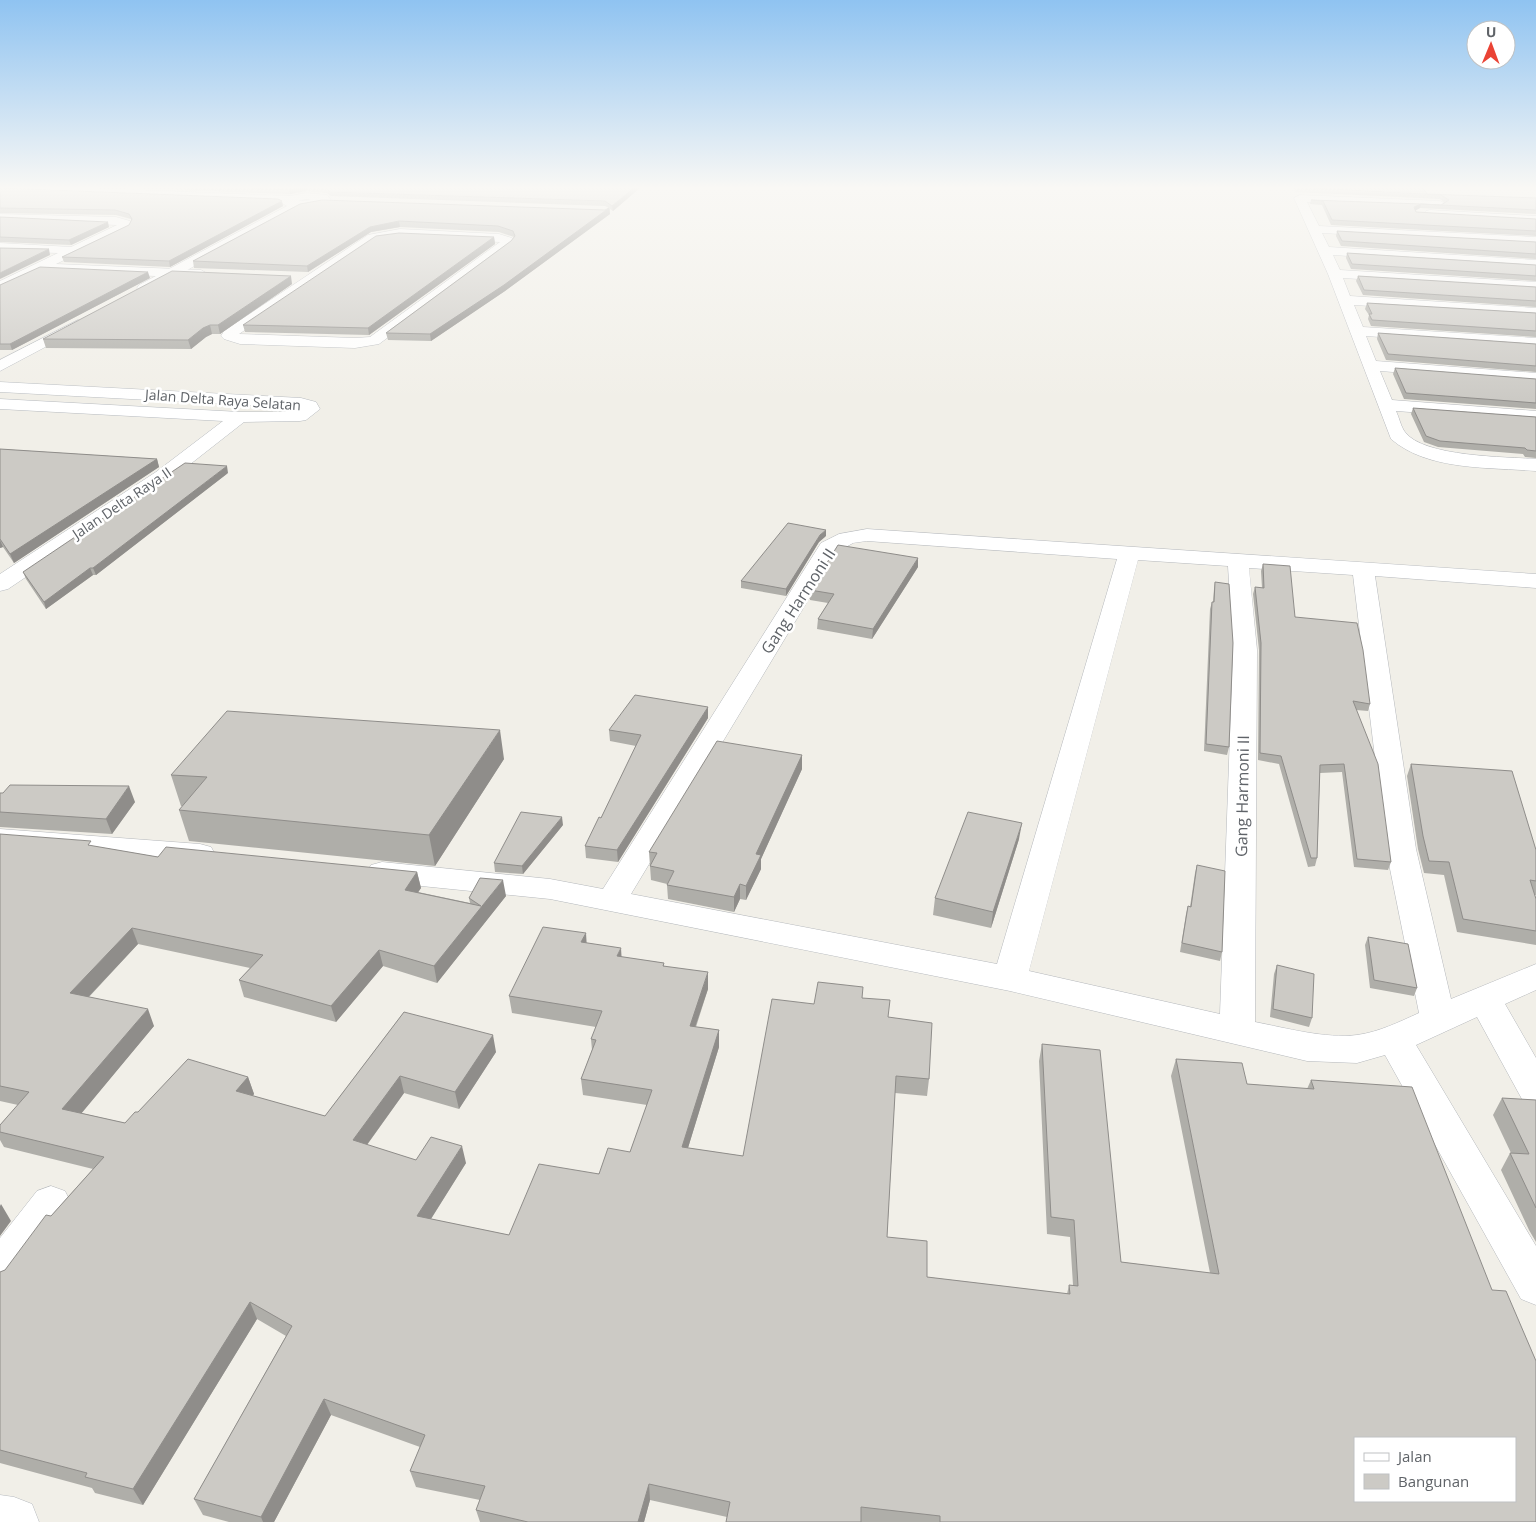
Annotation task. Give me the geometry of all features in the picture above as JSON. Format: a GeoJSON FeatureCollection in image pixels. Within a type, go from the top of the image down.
{"type":"FeatureCollection","features":[{"type":"Feature","properties":{"kind":"street"},"geometry":{"type":"LineString","coordinates":[[0,286],[58,258]]}},
{"type":"Feature","properties":{"kind":"street"},"geometry":{"type":"LineString","coordinates":[[129,296],[198,258]]}},
{"type":"Feature","properties":{"kind":"street"},"geometry":{"type":"LineString","coordinates":[[335,258],[306,274],[229,334],[229,336],[240,339],[346,343],[374,341],[487,258]]}},
{"type":"Feature","properties":{"kind":"street"},"geometry":{"type":"LineString","coordinates":[[1328,258],[1387,405],[1397,435],[1407,444],[1422,451],[1450,457],[1536,465]]}},
{"type":"Feature","properties":{"kind":"street"},"geometry":{"type":"LineString","coordinates":[[1439,258],[1536,264]]}},
{"type":"Feature","properties":{"kind":"street"},"geometry":{"type":"LineString","coordinates":[[52,261],[178,270]]}},
{"type":"Feature","properties":{"kind":"street"},"geometry":{"type":"LineString","coordinates":[[39,267],[211,271]]}},
{"type":"Feature","properties":{"kind":"street"},"geometry":{"type":"LineString","coordinates":[[1335,274],[1536,286]]}},
{"type":"Feature","properties":{"kind":"street"},"geometry":{"type":"LineString","coordinates":[[1346,300],[1536,312]]}},
{"type":"Feature","properties":{"kind":"street"},"geometry":{"type":"LineString","coordinates":[[0,366],[86,320]]}},
{"type":"Feature","properties":{"kind":"street"},"geometry":{"type":"LineString","coordinates":[[1358,331],[1536,343]]}},
{"type":"Feature","properties":{"kind":"street"},"geometry":{"type":"LineString","coordinates":[[1370,365],[1536,378]]}},
{"type":"Feature","properties":{"kind":"street","name":"Jalan Delta Raya Selatan"},"geometry":{"type":"LineString","coordinates":[[0,387],[301,403],[310,406],[311,409],[300,416],[240,417],[0,404]]}},
{"type":"Feature","properties":{"kind":"street"},"geometry":{"type":"LineString","coordinates":[[1387,405],[1536,416]]}},
{"type":"Feature","properties":{"kind":"street","name":"Jalan Delta Raya II"},"geometry":{"type":"LineString","coordinates":[[0,584],[163,476],[240,417]]}},
{"type":"Feature","properties":{"kind":"street","name":"Gang Harmoni II"},"geometry":{"type":"LineString","coordinates":[[610,901],[829,548],[837,541],[851,536],[866,535],[1536,581]]}},
{"type":"Feature","properties":{"kind":"street"},"geometry":{"type":"LineString","coordinates":[[1010,979],[1129,554]]}},
{"type":"Feature","properties":{"kind":"street","name":"Gang Harmoni II"},"geometry":{"type":"LineString","coordinates":[[1236,1031],[1245,650],[1238,562]]}},
{"type":"Feature","properties":{"kind":"street"},"geometry":{"type":"LineString","coordinates":[[1364,570],[1401,849],[1438,1021]]}},
{"type":"Feature","properties":{"kind":"street"},"geometry":{"type":"LineString","coordinates":[[0,838],[226,856]]}},
{"type":"Feature","properties":{"kind":"street"},"geometry":{"type":"LineString","coordinates":[[354,869],[550,889],[1010,979],[1307,1047],[1357,1049],[1394,1039],[1536,976]]}},
{"type":"Feature","properties":{"kind":"street"},"geometry":{"type":"LineString","coordinates":[[1485,1000],[1536,1091]]}},
{"type":"Feature","properties":{"kind":"street"},"geometry":{"type":"LineString","coordinates":[[1394,1039],[1536,1285]]}},
{"type":"Feature","properties":{"kind":"street"},"geometry":{"type":"LineString","coordinates":[[0,1270],[51,1203]]}},
{"type":"Feature","properties":{"kind":"street"},"geometry":{"type":"LineString","coordinates":[[0,1520],[14,1522]]}},
{"type":"Feature","properties":{"kind":"building"},"geometry":{"type":"Polygon","coordinates":[[[0,258],[31,258],[0,273],[0,258]]]}},
{"type":"Feature","properties":{"kind":"building"},"geometry":{"type":"Polygon","coordinates":[[[89,258],[175,258],[169,261],[89,258]]]}},
{"type":"Feature","properties":{"kind":"building"},"geometry":{"type":"Polygon","coordinates":[[[199,258],[320,258],[307,266],[193,261],[199,258]]]}},
{"type":"Feature","properties":{"kind":"building"},"geometry":{"type":"Polygon","coordinates":[[[343,258],[465,258],[368,328],[243,325],[343,258]]]}},
{"type":"Feature","properties":{"kind":"building"},"geometry":{"type":"Polygon","coordinates":[[[488,258],[541,258],[430,334],[386,333],[488,258]]]}},
{"type":"Feature","properties":{"kind":"building"},"geometry":{"type":"Polygon","coordinates":[[[1349,258],[1426,258],[1536,265],[1536,276],[1352,264],[1349,258]]]}},
{"type":"Feature","properties":{"kind":"building"},"geometry":{"type":"Polygon","coordinates":[[[40,267],[148,272],[10,344],[0,344],[0,285],[40,267]]]}},
{"type":"Feature","properties":{"kind":"building"},"geometry":{"type":"Polygon","coordinates":[[[172,271],[291,276],[218,325],[210,325],[203,328],[188,340],[43,339],[172,271]]]}},
{"type":"Feature","properties":{"kind":"building"},"geometry":{"type":"Polygon","coordinates":[[[1358,276],[1536,287],[1536,301],[1364,290],[1358,276]]]}},
{"type":"Feature","properties":{"kind":"building"},"geometry":{"type":"Polygon","coordinates":[[[1367,303],[1536,313],[1536,331],[1372,320],[1369,314],[1372,314],[1367,303]]]}},
{"type":"Feature","properties":{"kind":"building"},"geometry":{"type":"Polygon","coordinates":[[[1378,333],[1536,344],[1536,366],[1388,354],[1378,333]]]}},
{"type":"Feature","properties":{"kind":"building"},"geometry":{"type":"Polygon","coordinates":[[[1395,368],[1536,379],[1536,403],[1406,393],[1395,368]]]}},
{"type":"Feature","properties":{"kind":"building"},"geometry":{"type":"Polygon","coordinates":[[[1413,408],[1536,417],[1536,451],[1525,448],[1440,441],[1426,436],[1413,408]]]}},
{"type":"Feature","properties":{"kind":"building"},"geometry":{"type":"Polygon","coordinates":[[[0,449],[157,459],[10,554],[0,539],[0,449]]]}},
{"type":"Feature","properties":{"kind":"building"},"geometry":{"type":"Polygon","coordinates":[[[185,463],[227,466],[93,568],[90,568],[44,602],[23,572],[185,463]]]}},
{"type":"Feature","properties":{"kind":"building"},"geometry":{"type":"Polygon","coordinates":[[[788,523],[826,530],[820,535],[786,589],[741,581],[788,523]]]}},
{"type":"Feature","properties":{"kind":"building"},"geometry":{"type":"Polygon","coordinates":[[[838,545],[918,558],[873,629],[818,619],[834,594],[810,590],[838,545]]]}},
{"type":"Feature","properties":{"kind":"building"},"geometry":{"type":"Polygon","coordinates":[[[1263,564],[1290,566],[1295,617],[1357,623],[1363,650],[1370,704],[1353,701],[1378,764],[1391,862],[1357,859],[1344,764],[1320,765],[1317,858],[1311,858],[1281,756],[1260,753],[1261,643],[1255,587],[1264,588],[1263,564]]]}},
{"type":"Feature","properties":{"kind":"building"},"geometry":{"type":"Polygon","coordinates":[[[1215,582],[1229,584],[1233,643],[1229,747],[1206,744],[1212,602],[1214,602],[1215,582]]]}},
{"type":"Feature","properties":{"kind":"building"},"geometry":{"type":"Polygon","coordinates":[[[635,695],[708,707],[617,850],[585,846],[599,817],[601,818],[641,735],[609,730],[635,695]]]}},
{"type":"Feature","properties":{"kind":"building"},"geometry":{"type":"Polygon","coordinates":[[[227,711],[500,730],[429,835],[179,810],[207,777],[171,775],[227,711]]]}},
{"type":"Feature","properties":{"kind":"building"},"geometry":{"type":"Polygon","coordinates":[[[717,741],[802,755],[756,854],[761,855],[746,886],[740,884],[734,897],[667,885],[674,871],[650,866],[657,853],[649,852],[717,741]]]}},
{"type":"Feature","properties":{"kind":"building"},"geometry":{"type":"Polygon","coordinates":[[[1411,764],[1512,771],[1536,850],[1536,881],[1530,880],[1536,899],[1536,931],[1463,919],[1449,862],[1429,861],[1411,764]]]}},
{"type":"Feature","properties":{"kind":"building"},"geometry":{"type":"Polygon","coordinates":[[[10,785],[129,786],[106,819],[0,812],[0,793],[3,793],[10,785]]]}},
{"type":"Feature","properties":{"kind":"building"},"geometry":{"type":"Polygon","coordinates":[[[521,812],[562,817],[522,866],[494,863],[521,812]]]}},
{"type":"Feature","properties":{"kind":"building"},"geometry":{"type":"Polygon","coordinates":[[[968,812],[1022,823],[993,912],[935,898],[968,812]]]}},
{"type":"Feature","properties":{"kind":"building"},"geometry":{"type":"Polygon","coordinates":[[[0,834],[91,841],[88,845],[158,857],[166,847],[417,872],[405,890],[481,906],[469,898],[480,878],[503,880],[434,966],[379,950],[331,1006],[239,980],[263,955],[132,928],[70,993],[148,1009],[62,1109],[125,1123],[135,1112],[138,1112],[188,1059],[248,1077],[236,1091],[325,1116],[404,1012],[493,1035],[455,1092],[400,1076],[353,1140],[416,1160],[431,1137],[462,1146],[417,1216],[509,1235],[539,1164],[599,1174],[608,1148],[630,1152],[652,1090],[581,1079],[596,1040],[591,1039],[602,1011],[509,996],[543,927],[586,933],[581,942],[621,948],[617,956],[664,963],[663,966],[708,972],[690,1026],[719,1030],[682,1147],[743,1156],[772,999],[814,1004],[818,982],[863,987],[862,998],[890,1000],[888,1017],[932,1023],[929,1079],[896,1076],[887,1237],[927,1241],[927,1277],[1070,1294],[1069,1285],[1078,1286],[1074,1220],[1051,1217],[1042,1044],[1100,1050],[1121,1262],[1219,1274],[1176,1059],[1242,1063],[1247,1084],[1314,1089],[1311,1080],[1412,1087],[1492,1290],[1506,1291],[1536,1361],[1536,1522],[940,1522],[940,1516],[861,1507],[861,1522],[726,1522],[730,1502],[649,1484],[638,1522],[528,1522],[476,1510],[485,1486],[410,1471],[425,1435],[324,1399],[261,1517],[194,1499],[292,1326],[250,1302],[133,1489],[85,1477],[87,1473],[0,1450],[0,1272],[5,1270],[46,1215],[51,1216],[104,1157],[0,1132],[0,1125],[29,1092],[0,1086],[0,834]]]}},
{"type":"Feature","properties":{"kind":"building"},"geometry":{"type":"Polygon","coordinates":[[[1197,865],[1225,871],[1222,952],[1182,943],[1188,906],[1191,907],[1197,865]]]}},
{"type":"Feature","properties":{"kind":"building"},"geometry":{"type":"Polygon","coordinates":[[[1368,937],[1408,944],[1417,988],[1374,980],[1368,937]]]}},
{"type":"Feature","properties":{"kind":"building"},"geometry":{"type":"Polygon","coordinates":[[[1277,965],[1314,974],[1312,1018],[1273,1009],[1277,965]]]}},
{"type":"Feature","properties":{"kind":"building"},"geometry":{"type":"Polygon","coordinates":[[[1502,1098],[1536,1100],[1536,1208],[1510,1153],[1529,1154],[1502,1098]]]}}]}
